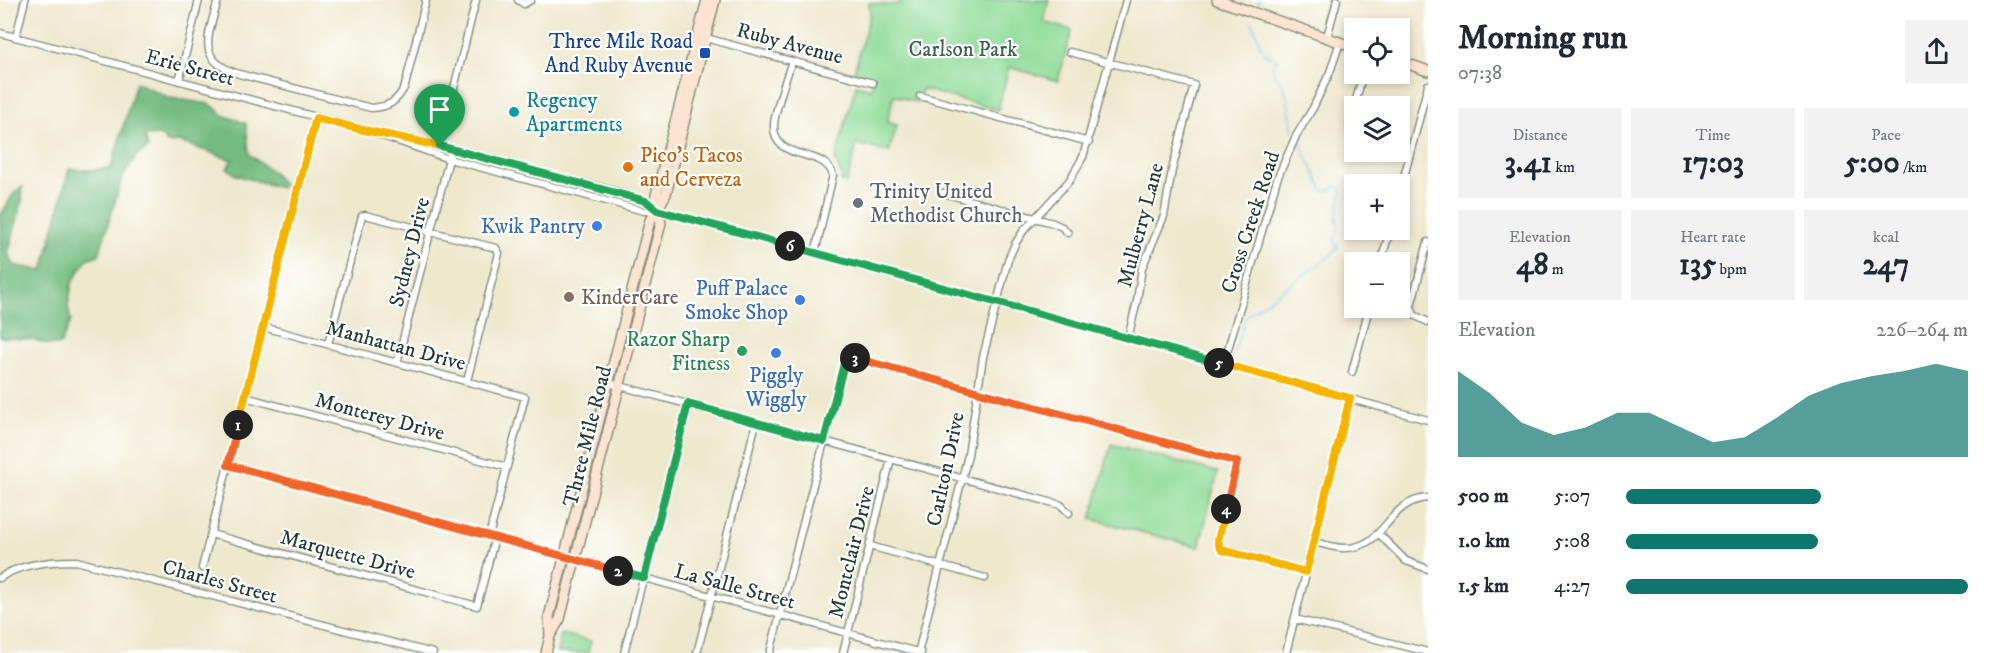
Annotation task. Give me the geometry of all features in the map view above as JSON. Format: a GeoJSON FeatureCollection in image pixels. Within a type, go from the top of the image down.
{"type":"FeatureCollection","features":[{"type":"Feature","properties":{"kind":"street"},"geometry":{"type":"LineString","coordinates":[[16,37],[26,0]]}},
{"type":"Feature","properties":{"kind":"street"},"geometry":{"type":"LineString","coordinates":[[179,81],[200,0]]}},
{"type":"Feature","properties":{"kind":"street"},"geometry":{"type":"LineString","coordinates":[[218,0],[208,37],[208,49],[214,62],[225,70],[371,108],[389,105],[399,98],[405,86],[426,0]]}},
{"type":"Feature","properties":{"kind":"street"},"geometry":{"type":"LineString","coordinates":[[437,155],[476,0]]}},
{"type":"Feature","properties":{"kind":"street"},"geometry":{"type":"LineString","coordinates":[[518,0],[524,3],[531,0]]}},
{"type":"Feature","properties":{"kind":"street","name":"Three Mile Road"},"geometry":{"type":"LineString","coordinates":[[701,37],[707,0]]}},
{"type":"Feature","properties":{"kind":"street","name":"Three Mile Road"},"geometry":{"type":"LineString","coordinates":[[546,653],[550,636],[549,617],[570,558],[614,384],[650,220],[657,210],[655,199],[701,37],[715,0]]}},
{"type":"Feature","properties":{"kind":"street","name":"Carlton Drive"},"geometry":{"type":"LineString","coordinates":[[919,653],[971,438],[983,357],[1011,252],[1019,237],[1075,173],[1083,157],[1089,142],[1126,0]]}},
{"type":"Feature","properties":{"kind":"street"},"geometry":{"type":"LineString","coordinates":[[1217,0],[1344,43]]}},
{"type":"Feature","properties":{"kind":"street"},"geometry":{"type":"LineString","coordinates":[[1327,37],[1337,0]]}},
{"type":"Feature","properties":{"kind":"street","name":"Erie Street"},"geometry":{"type":"LineString","coordinates":[[0,33],[316,118],[440,146],[547,174],[646,201],[657,210]]}},
{"type":"Feature","properties":{"kind":"street","name":"Ruby Avenue"},"geometry":{"type":"LineString","coordinates":[[701,37],[873,83]]}},
{"type":"Feature","properties":{"kind":"street","name":"Cross Creek Road"},"geometry":{"type":"LineString","coordinates":[[1228,349],[1277,179],[1296,135],[1313,108],[1330,72],[1340,42]]}},
{"type":"Feature","properties":{"kind":"street"},"geometry":{"type":"LineString","coordinates":[[1070,52],[1109,63]]}},
{"type":"Feature","properties":{"kind":"street"},"geometry":{"type":"LineString","coordinates":[[792,60],[775,120],[776,136],[782,146],[788,150],[825,162],[833,175],[815,253]]}},
{"type":"Feature","properties":{"kind":"street","name":"Mulberry Lane"},"geometry":{"type":"LineString","coordinates":[[1109,63],[1194,86],[1172,170],[1164,216],[1142,268],[1128,338]]}},
{"type":"Feature","properties":{"kind":"street"},"geometry":{"type":"LineString","coordinates":[[1410,65],[1428,71]]}},
{"type":"Feature","properties":{"kind":"street"},"geometry":{"type":"LineString","coordinates":[[1405,174],[1428,86]]}},
{"type":"Feature","properties":{"kind":"street"},"geometry":{"type":"LineString","coordinates":[[920,96],[1089,142]]}},
{"type":"Feature","properties":{"kind":"street"},"geometry":{"type":"LineString","coordinates":[[202,568],[316,118]]}},
{"type":"Feature","properties":{"kind":"street","name":"Erie Street"},"geometry":{"type":"LineString","coordinates":[[372,132],[449,159],[644,211],[657,210],[1428,420]]}},
{"type":"Feature","properties":{"kind":"street","name":"Sydney Drive"},"geometry":{"type":"LineString","coordinates":[[398,363],[452,149]]}},
{"type":"Feature","properties":{"kind":"street"},"geometry":{"type":"LineString","coordinates":[[544,184],[547,174]]}},
{"type":"Feature","properties":{"kind":"street"},"geometry":{"type":"LineString","coordinates":[[592,197],[595,187]]}},
{"type":"Feature","properties":{"kind":"street"},"geometry":{"type":"LineString","coordinates":[[943,193],[1035,218],[1062,227],[1068,233]]}},
{"type":"Feature","properties":{"kind":"street"},"geometry":{"type":"LineString","coordinates":[[328,344],[360,218],[365,215],[430,231],[498,250],[499,253],[467,381]]}},
{"type":"Feature","properties":{"kind":"street"},"geometry":{"type":"LineString","coordinates":[[1428,242],[1411,302],[1413,314],[1428,322]]}},
{"type":"Feature","properties":{"kind":"street"},"geometry":{"type":"LineString","coordinates":[[1352,372],[1366,318]]}},
{"type":"Feature","properties":{"kind":"street","name":"Manhattan Drive"},"geometry":{"type":"LineString","coordinates":[[263,327],[525,397],[507,467]]}},
{"type":"Feature","properties":{"kind":"street"},"geometry":{"type":"LineString","coordinates":[[770,653],[846,356],[1237,462],[1218,540],[1220,548],[1306,572]]}},
{"type":"Feature","properties":{"kind":"street"},"geometry":{"type":"LineString","coordinates":[[614,384],[1061,505],[1069,513]]}},
{"type":"Feature","properties":{"kind":"street","name":"Monterey Drive"},"geometry":{"type":"LineString","coordinates":[[245,397],[507,467]]}},
{"type":"Feature","properties":{"kind":"street"},"geometry":{"type":"LineString","coordinates":[[1286,653],[1350,398]]}},
{"type":"Feature","properties":{"kind":"street"},"geometry":{"type":"LineString","coordinates":[[624,653],[688,404]]}},
{"type":"Feature","properties":{"kind":"street"},"geometry":{"type":"LineString","coordinates":[[697,653],[756,423]]}},
{"type":"Feature","properties":{"kind":"street","name":"Montclair Drive"},"geometry":{"type":"LineString","coordinates":[[843,653],[891,459]]}},
{"type":"Feature","properties":{"kind":"street","name":"La Salle Street"},"geometry":{"type":"LineString","coordinates":[[228,465],[919,653]]}},
{"type":"Feature","properties":{"kind":"street"},"geometry":{"type":"LineString","coordinates":[[492,536],[507,467]]}},
{"type":"Feature","properties":{"kind":"street"},"geometry":{"type":"LineString","coordinates":[[1314,542],[1341,548],[1354,547],[1367,542],[1379,534],[1400,508],[1413,501],[1428,498]]}},
{"type":"Feature","properties":{"kind":"street","name":"Marquette Drive"},"geometry":{"type":"LineString","coordinates":[[211,534],[477,606],[492,536]]}},
{"type":"Feature","properties":{"kind":"street"},"geometry":{"type":"LineString","coordinates":[[1379,534],[1406,561],[1428,569]]}},
{"type":"Feature","properties":{"kind":"street"},"geometry":{"type":"LineString","coordinates":[[870,546],[985,578]]}},
{"type":"Feature","properties":{"kind":"street","name":"Charles Street"},"geometry":{"type":"LineString","coordinates":[[0,578],[47,561],[76,561],[433,653]]}},
{"type":"Feature","properties":{"kind":"street"},"geometry":{"type":"LineString","coordinates":[[1295,619],[1428,652]]}},
{"type":"Feature","properties":{"kind":"green space","name":"Carlson Park"},"geometry":{"type":"Polygon","coordinates":[[[904,0],[1049,0],[1044,22],[1072,30],[1058,81],[1009,67],[998,110],[922,89],[918,103],[894,95],[887,122],[897,125],[889,152],[857,144],[847,183],[841,182],[842,176],[835,160],[856,85],[871,89],[874,78],[854,72],[870,14],[869,3],[892,5],[904,0]]]}},
{"type":"Feature","properties":{"kind":"green space"},"geometry":{"type":"Polygon","coordinates":[[[136,82],[170,98],[210,104],[225,116],[246,123],[249,154],[273,172],[283,184],[281,188],[236,175],[227,168],[232,160],[180,142],[167,143],[160,135],[145,136],[148,148],[136,156],[122,178],[99,255],[87,259],[72,283],[68,306],[71,321],[60,345],[0,337],[0,216],[14,193],[22,187],[22,203],[8,253],[14,265],[43,271],[69,169],[111,168],[136,82]]]}},
{"type":"Feature","properties":{"kind":"green space"},"geometry":{"type":"Polygon","coordinates":[[[1111,444],[1218,472],[1199,547],[1091,519],[1111,444]]]}},
{"type":"Feature","properties":{"kind":"green space"},"geometry":{"type":"Polygon","coordinates":[[[561,634],[591,641],[588,653],[557,653],[561,634]]]}},
{"type":"Feature","properties":{"kind":"waterway"},"geometry":{"type":"LineString","coordinates":[[1258,4],[1259,0]]}},
{"type":"Feature","properties":{"kind":"waterway"},"geometry":{"type":"LineString","coordinates":[[1252,22],[1263,52],[1277,60],[1272,66],[1274,74],[1282,83],[1286,93],[1293,131]]}},
{"type":"Feature","properties":{"kind":"waterway"},"geometry":{"type":"LineString","coordinates":[[1234,353],[1246,316],[1330,256],[1338,247],[1334,241],[1338,230],[1337,216],[1341,188],[1336,186],[1328,191],[1322,190],[1300,138]]}},
{"type":"Feature","properties":{"kind":"place","name":"Three Mile Road And Ruby Avenue"},"geometry":{"type":"Point","coordinates":[705,53]}},
{"type":"Feature","properties":{"kind":"place","name":"Regency Apartments"},"geometry":{"type":"Point","coordinates":[514,112]}},
{"type":"Feature","properties":{"kind":"place","name":"Pico's Tacos and Cerveza"},"geometry":{"type":"Point","coordinates":[628,167]}},
{"type":"Feature","properties":{"kind":"place","name":"Trinity United Methodist Church"},"geometry":{"type":"Point","coordinates":[858,203]}},
{"type":"Feature","properties":{"kind":"place","name":"Kwik Pantry"},"geometry":{"type":"Point","coordinates":[597,226]}},
{"type":"Feature","properties":{"kind":"place","name":"KinderCare"},"geometry":{"type":"Point","coordinates":[569,297]}},
{"type":"Feature","properties":{"kind":"place","name":"Puff Palace Smoke Shop"},"geometry":{"type":"Point","coordinates":[800,300]}},
{"type":"Feature","properties":{"kind":"place","name":"Razor Sharp Fitness"},"geometry":{"type":"Point","coordinates":[742,351]}},
{"type":"Feature","properties":{"kind":"place","name":"Piggly Wiggly"},"geometry":{"type":"Point","coordinates":[776,353]}},
{"type":"Feature","properties":{"kind":"route"},"geometry":{"type":"LineString","coordinates":[[316,118],[440,146],[616,192],[646,201],[657,210],[1350,398],[1306,572],[1220,548],[1218,540],[1237,462],[846,356],[824,441],[688,404],[644,578],[228,465],[316,118]]}}]}
